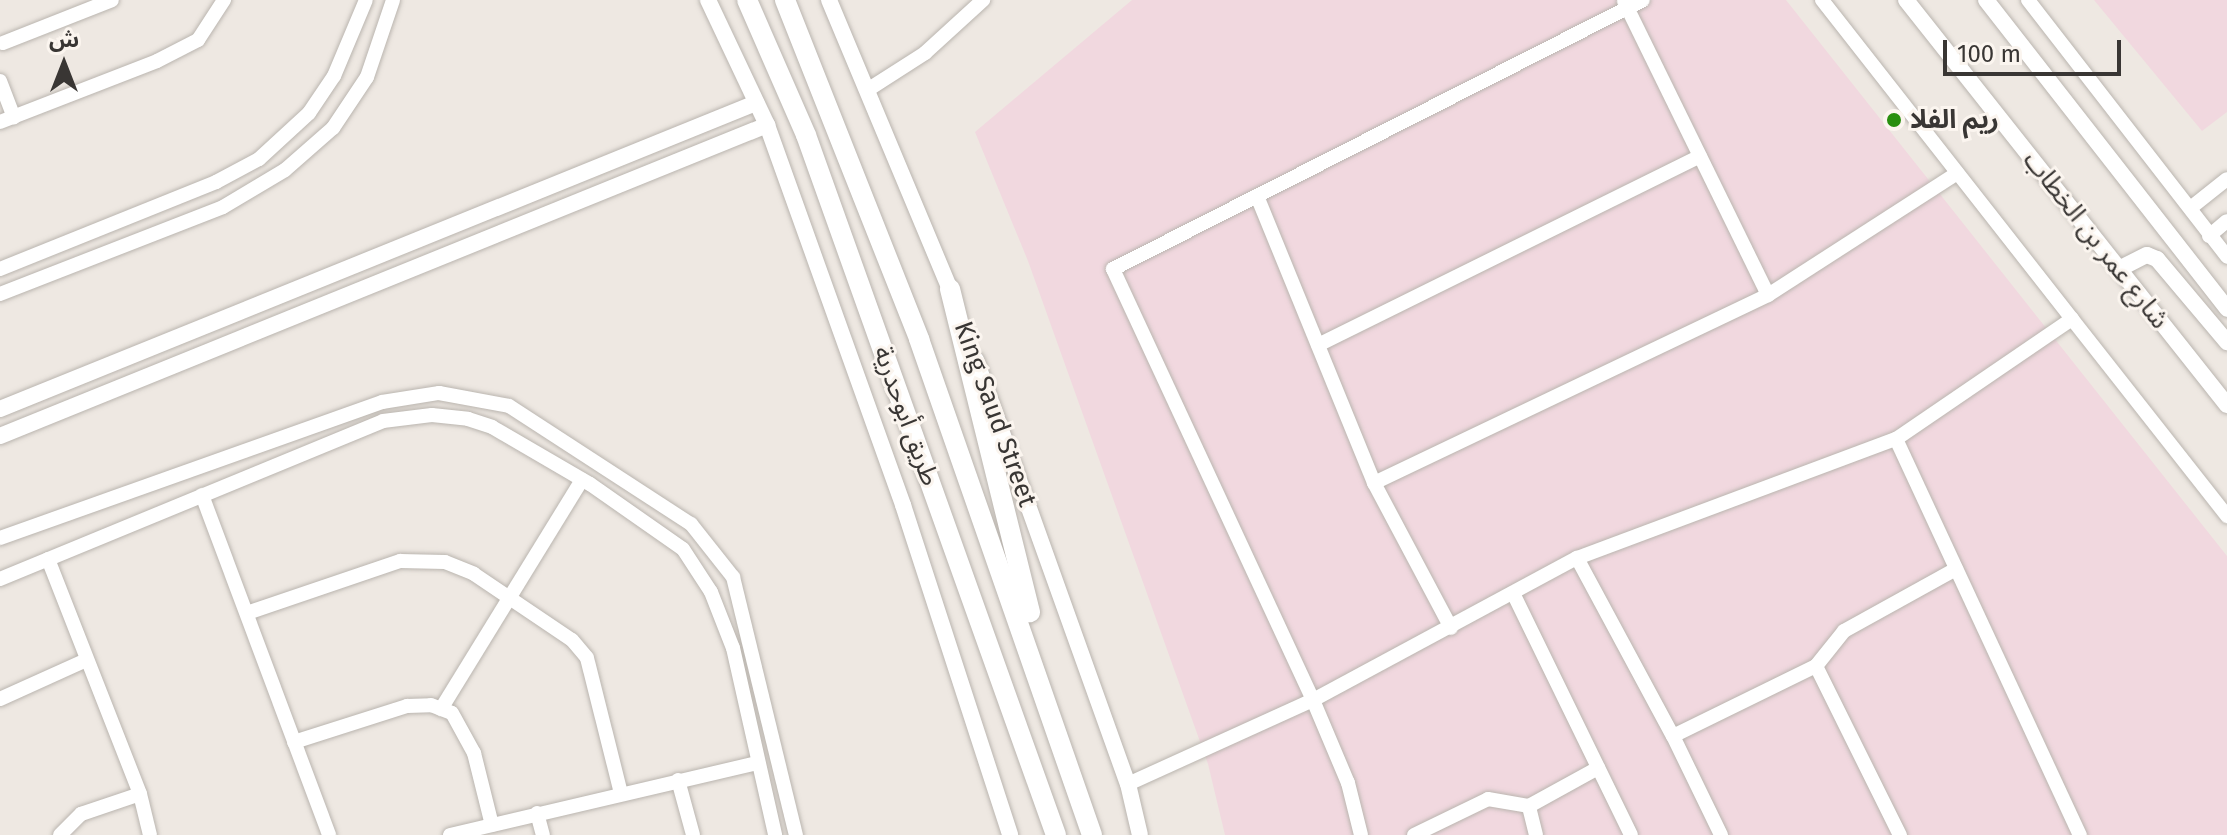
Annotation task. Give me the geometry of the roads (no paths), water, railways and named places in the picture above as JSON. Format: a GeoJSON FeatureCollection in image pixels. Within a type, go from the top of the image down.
{"type":"FeatureCollection","features":[{"type":"Feature","properties":{"kind":"highway","name":"طريق أبوحدرية"},"geometry":{"type":"LineString","coordinates":[[747,0],[806,135],[1056,835]]}},
{"type":"Feature","properties":{"kind":"highway","name":"طريق أبوحدرية"},"geometry":{"type":"LineString","coordinates":[[785,0],[919,339],[1056,721],[1092,835]]}},
{"type":"Feature","properties":{"kind":"highway"},"geometry":{"type":"LineString","coordinates":[[950,289],[1056,721]]}},
{"type":"Feature","properties":{"kind":"main road"},"geometry":{"type":"LineString","coordinates":[[708,0],[767,125],[903,505],[1010,835]]}},
{"type":"Feature","properties":{"kind":"main road","name":"King Saud Street"},"geometry":{"type":"LineString","coordinates":[[829,0],[869,89],[950,289],[1128,784],[1140,835]]}},
{"type":"Feature","properties":{"kind":"main road","name":"شارع عمر بن الخطاب"},"geometry":{"type":"LineString","coordinates":[[1906,0],[2227,405]]}},
{"type":"Feature","properties":{"kind":"main road"},"geometry":{"type":"LineString","coordinates":[[1986,0],[2227,309]]}},
{"type":"Feature","properties":{"kind":"main road"},"geometry":{"type":"LineString","coordinates":[[0,409],[756,103]]}},
{"type":"Feature","properties":{"kind":"main road"},"geometry":{"type":"LineString","coordinates":[[0,436],[767,125]]}},
{"type":"Feature","properties":{"kind":"main road"},"geometry":{"type":"LineString","coordinates":[[2119,269],[2147,255],[2157,259],[2227,342]]}},
{"type":"Feature","properties":{"kind":"street"},"geometry":{"type":"LineString","coordinates":[[68,0],[76,16]]}},
{"type":"Feature","properties":{"kind":"street"},"geometry":{"type":"LineString","coordinates":[[1,41],[76,16],[112,0]]}},
{"type":"Feature","properties":{"kind":"street"},"geometry":{"type":"LineString","coordinates":[[0,81],[7,120],[198,40],[224,0]]}},
{"type":"Feature","properties":{"kind":"street"},"geometry":{"type":"LineString","coordinates":[[0,269],[216,182],[259,159],[317,101],[334,76],[366,0]]}},
{"type":"Feature","properties":{"kind":"street"},"geometry":{"type":"LineString","coordinates":[[0,294],[223,207],[285,170],[333,128],[367,77],[393,0]]}},
{"type":"Feature","properties":{"kind":"street"},"geometry":{"type":"LineString","coordinates":[[869,89],[925,53],[983,0]]}},
{"type":"Feature","properties":{"kind":"street"},"geometry":{"type":"LineString","coordinates":[[1361,835],[1348,783],[1313,700],[1113,269],[1625,4],[1643,0]]}},
{"type":"Feature","properties":{"kind":"street"},"geometry":{"type":"LineString","coordinates":[[1822,0],[2227,516]]}},
{"type":"Feature","properties":{"kind":"street"},"geometry":{"type":"LineString","coordinates":[[2028,0],[2193,206],[2209,236],[2227,257]]}},
{"type":"Feature","properties":{"kind":"street"},"geometry":{"type":"LineString","coordinates":[[1625,4],[1768,295]]}},
{"type":"Feature","properties":{"kind":"street"},"geometry":{"type":"LineString","coordinates":[[1318,345],[1700,156]]}},
{"type":"Feature","properties":{"kind":"street"},"geometry":{"type":"LineString","coordinates":[[1374,483],[1768,295],[1957,173]]}},
{"type":"Feature","properties":{"kind":"street"},"geometry":{"type":"LineString","coordinates":[[2193,206],[2227,179]]}},
{"type":"Feature","properties":{"kind":"street"},"geometry":{"type":"LineString","coordinates":[[1257,196],[1374,483],[1451,628]]}},
{"type":"Feature","properties":{"kind":"street"},"geometry":{"type":"LineString","coordinates":[[2209,236],[2227,221]]}},
{"type":"Feature","properties":{"kind":"street"},"geometry":{"type":"LineString","coordinates":[[1128,784],[1313,700],[1577,558],[1896,439],[2072,319]]}},
{"type":"Feature","properties":{"kind":"street"},"geometry":{"type":"LineString","coordinates":[[0,538],[382,402],[439,393],[509,406],[691,524],[733,577],[796,835]]}},
{"type":"Feature","properties":{"kind":"street"},"geometry":{"type":"LineString","coordinates":[[0,579],[383,421],[432,415],[492,427],[582,480],[683,549],[711,592],[733,648],[775,835]]}},
{"type":"Feature","properties":{"kind":"street"},"geometry":{"type":"LineString","coordinates":[[1896,439],[2080,835]]}},
{"type":"Feature","properties":{"kind":"street"},"geometry":{"type":"LineString","coordinates":[[441,709],[582,480]]}},
{"type":"Feature","properties":{"kind":"street"},"geometry":{"type":"LineString","coordinates":[[202,495],[329,835]]}},
{"type":"Feature","properties":{"kind":"street"},"geometry":{"type":"LineString","coordinates":[[1577,558],[1673,736],[1721,835]]}},
{"type":"Feature","properties":{"kind":"street"},"geometry":{"type":"LineString","coordinates":[[48,559],[84,661],[140,794],[150,835]]}},
{"type":"Feature","properties":{"kind":"street"},"geometry":{"type":"LineString","coordinates":[[247,613],[400,561],[422,559],[445,562],[510,595],[572,640],[587,658],[621,793]]}},
{"type":"Feature","properties":{"kind":"street"},"geometry":{"type":"LineString","coordinates":[[1673,736],[1816,666],[1844,631],[1956,569]]}},
{"type":"Feature","properties":{"kind":"street"},"geometry":{"type":"LineString","coordinates":[[1513,593],[1631,835]]}},
{"type":"Feature","properties":{"kind":"street"},"geometry":{"type":"LineString","coordinates":[[0,699],[84,661]]}},
{"type":"Feature","properties":{"kind":"street"},"geometry":{"type":"LineString","coordinates":[[1816,666],[1900,835]]}},
{"type":"Feature","properties":{"kind":"street"},"geometry":{"type":"LineString","coordinates":[[294,742],[407,706],[441,709],[467,732],[492,825]]}},
{"type":"Feature","properties":{"kind":"street"},"geometry":{"type":"LineString","coordinates":[[450,835],[758,763]]}},
{"type":"Feature","properties":{"kind":"street"},"geometry":{"type":"LineString","coordinates":[[1414,835],[1488,799],[1529,806],[1598,768]]}},
{"type":"Feature","properties":{"kind":"street"},"geometry":{"type":"LineString","coordinates":[[678,780],[693,835]]}},
{"type":"Feature","properties":{"kind":"street"},"geometry":{"type":"LineString","coordinates":[[60,835],[81,814],[140,794]]}},
{"type":"Feature","properties":{"kind":"street"},"geometry":{"type":"LineString","coordinates":[[1529,806],[1536,835]]}},
{"type":"Feature","properties":{"kind":"street"},"geometry":{"type":"LineString","coordinates":[[537,813],[543,835]]}},
{"type":"Feature","properties":{"kind":"place","name":"ريم الفلا"},"geometry":{"type":"Point","coordinates":[1894,120]}}]}
